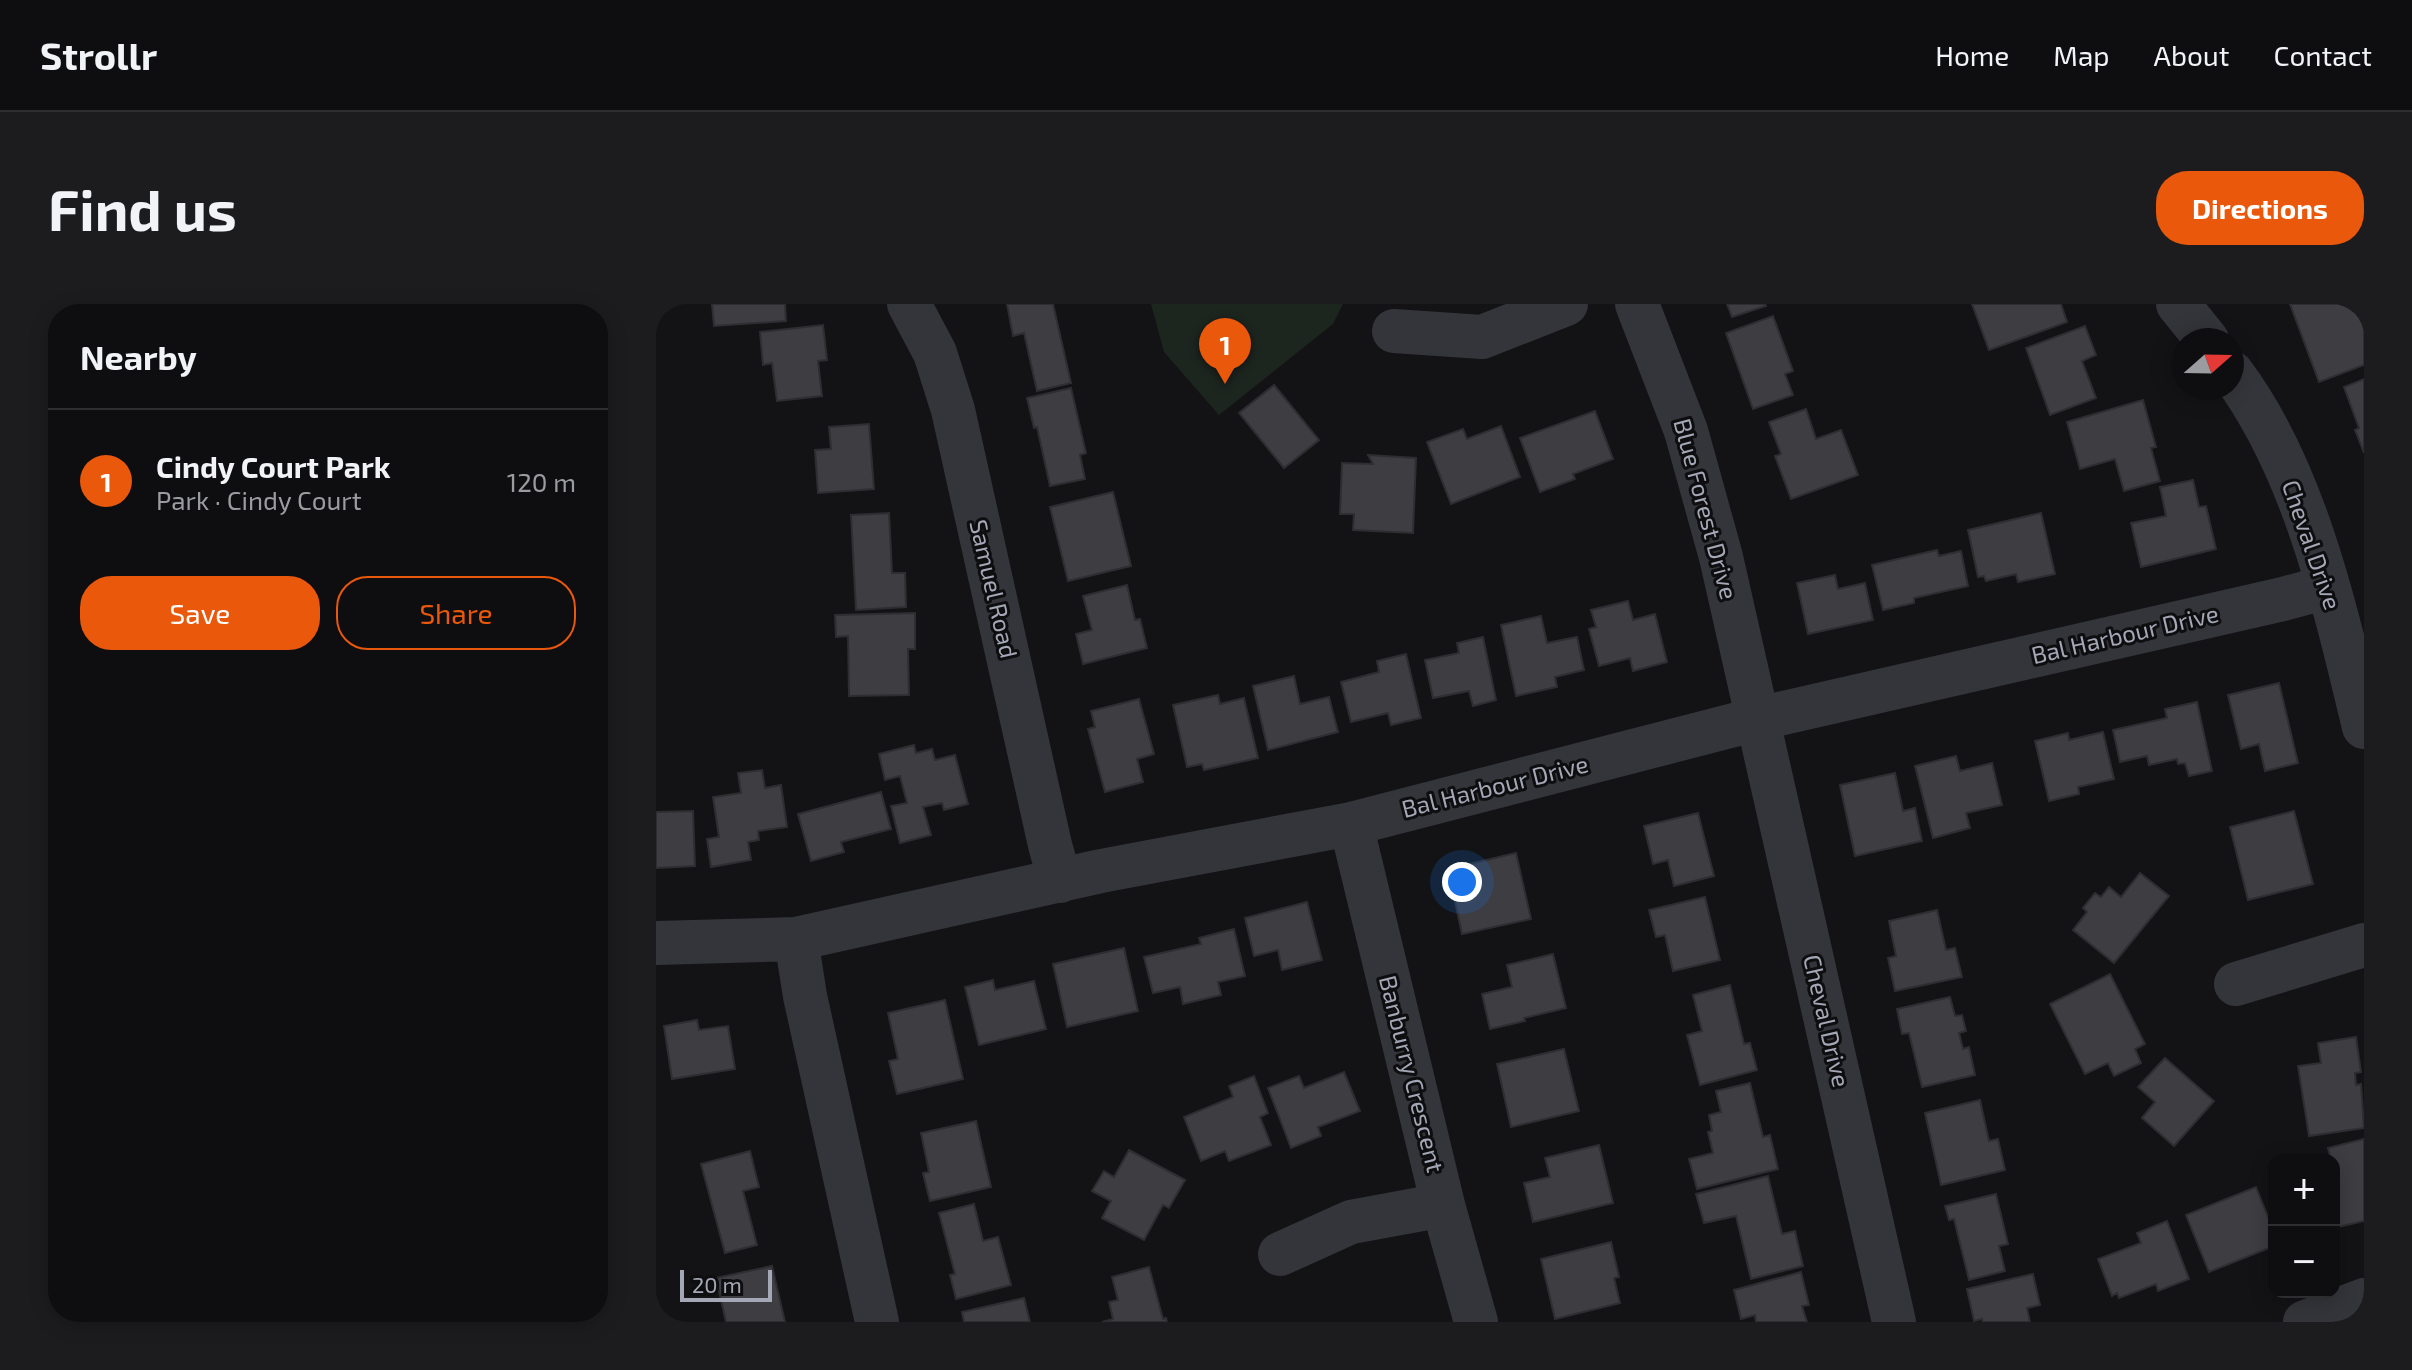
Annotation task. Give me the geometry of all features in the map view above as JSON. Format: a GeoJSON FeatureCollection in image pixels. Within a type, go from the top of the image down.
{"type":"FeatureCollection","features":[{"type":"Feature","properties":{"kind":"street","name":"Samuel Road"},"geometry":{"type":"LineString","coordinates":[[909,304],[935,353],[953,410],[1060,881]]}},
{"type":"Feature","properties":{"kind":"street"},"geometry":{"type":"LineString","coordinates":[[1394,331],[1482,337],[1566,304]]}},
{"type":"Feature","properties":{"kind":"street","name":"Blue Forest Drive"},"geometry":{"type":"LineString","coordinates":[[1637,304],[1686,431],[1721,557],[1757,719]]}},
{"type":"Feature","properties":{"kind":"street"},"geometry":{"type":"LineString","coordinates":[[2178,304],[2197,328]]}},
{"type":"Feature","properties":{"kind":"street","name":"Cheval Drive"},"geometry":{"type":"LineString","coordinates":[[2244,389],[2297,494],[2340,590],[2364,727]]}},
{"type":"Feature","properties":{"kind":"street","name":"Bal Harbour Drive"},"geometry":{"type":"LineString","coordinates":[[656,943],[796,939],[1101,871],[1351,824],[1757,719],[2283,599],[2340,590]]}},
{"type":"Feature","properties":{"kind":"street","name":"Cheval Drive"},"geometry":{"type":"LineString","coordinates":[[1757,719],[1894,1322]]}},
{"type":"Feature","properties":{"kind":"street","name":"Banburry Crescent"},"geometry":{"type":"LineString","coordinates":[[1351,824],[1443,1205],[1476,1322]]}},
{"type":"Feature","properties":{"kind":"street"},"geometry":{"type":"LineString","coordinates":[[796,939],[805,996],[877,1322]]}},
{"type":"Feature","properties":{"kind":"street"},"geometry":{"type":"LineString","coordinates":[[2236,984],[2364,945]]}},
{"type":"Feature","properties":{"kind":"street"},"geometry":{"type":"LineString","coordinates":[[1280,1254],[1351,1222],[1443,1205]]}},
{"type":"Feature","properties":{"kind":"street"},"geometry":{"type":"LineString","coordinates":[[2305,1322],[2364,1300]]}},
{"type":"Feature","properties":{"kind":"shaded area"},"geometry":{"type":"Polygon","coordinates":[[[1151,304],[1343,304],[1333,324],[1219,415],[1164,352],[1151,304]]]}},
{"type":"Feature","properties":{"kind":"building"},"geometry":{"type":"Polygon","coordinates":[[[712,304],[785,304],[786,321],[714,326],[712,304]]]}},
{"type":"Feature","properties":{"kind":"building"},"geometry":{"type":"Polygon","coordinates":[[[1007,304],[1053,304],[1071,383],[1037,391],[1024,333],[1013,336],[1007,304]]]}},
{"type":"Feature","properties":{"kind":"building"},"geometry":{"type":"Polygon","coordinates":[[[1727,304],[1765,304],[1766,306],[1732,317],[1727,304]]]}},
{"type":"Feature","properties":{"kind":"building"},"geometry":{"type":"Polygon","coordinates":[[[1972,304],[2061,304],[2067,322],[1989,350],[1972,304]]]}},
{"type":"Feature","properties":{"kind":"building"},"geometry":{"type":"Polygon","coordinates":[[[2290,304],[2364,304],[2364,365],[2319,382],[2290,304]]]}},
{"type":"Feature","properties":{"kind":"building"},"geometry":{"type":"Polygon","coordinates":[[[1773,316],[1793,371],[1785,374],[1793,395],[1753,409],[1726,333],[1773,316]]]}},
{"type":"Feature","properties":{"kind":"building"},"geometry":{"type":"Polygon","coordinates":[[[823,325],[827,360],[818,361],[822,396],[777,401],[772,363],[763,365],[760,332],[823,325]]]}},
{"type":"Feature","properties":{"kind":"building"},"geometry":{"type":"Polygon","coordinates":[[[2085,326],[2096,355],[2082,361],[2096,398],[2050,415],[2026,348],[2085,326]]]}},
{"type":"Feature","properties":{"kind":"building"},"geometry":{"type":"Polygon","coordinates":[[[2364,379],[2364,453],[2355,430],[2359,428],[2344,387],[2364,379]]]}},
{"type":"Feature","properties":{"kind":"building"},"geometry":{"type":"Polygon","coordinates":[[[1274,385],[1319,440],[1284,468],[1239,413],[1274,385]]]}},
{"type":"Feature","properties":{"kind":"building"},"geometry":{"type":"Polygon","coordinates":[[[1071,388],[1086,453],[1080,455],[1085,479],[1050,486],[1027,398],[1071,388]]]}},
{"type":"Feature","properties":{"kind":"building"},"geometry":{"type":"Polygon","coordinates":[[[2143,400],[2156,447],[2151,448],[2160,481],[2124,491],[2115,459],[2080,469],[2067,422],[2143,400]]]}},
{"type":"Feature","properties":{"kind":"building"},"geometry":{"type":"Polygon","coordinates":[[[1806,409],[1816,439],[1841,430],[1858,475],[1791,499],[1775,456],[1781,454],[1769,422],[1806,409]]]}},
{"type":"Feature","properties":{"kind":"building"},"geometry":{"type":"Polygon","coordinates":[[[1595,411],[1613,459],[1573,474],[1575,479],[1540,492],[1520,438],[1595,411]]]}},
{"type":"Feature","properties":{"kind":"building"},"geometry":{"type":"Polygon","coordinates":[[[869,424],[874,489],[818,493],[815,450],[831,449],[829,427],[869,424]]]}},
{"type":"Feature","properties":{"kind":"building"},"geometry":{"type":"Polygon","coordinates":[[[1501,426],[1520,477],[1451,504],[1427,442],[1463,429],[1467,439],[1501,426]]]}},
{"type":"Feature","properties":{"kind":"building"},"geometry":{"type":"Polygon","coordinates":[[[1368,455],[1416,458],[1413,533],[1353,530],[1354,514],[1340,514],[1342,463],[1373,464],[1368,455]]]}},
{"type":"Feature","properties":{"kind":"building"},"geometry":{"type":"Polygon","coordinates":[[[2193,480],[2199,507],[2206,506],[2216,549],[2141,567],[2131,523],[2166,516],[2160,487],[2193,480]]]}},
{"type":"Feature","properties":{"kind":"building"},"geometry":{"type":"Polygon","coordinates":[[[1113,492],[1131,566],[1068,581],[1050,507],[1113,492]]]}},
{"type":"Feature","properties":{"kind":"building"},"geometry":{"type":"Polygon","coordinates":[[[889,513],[892,573],[905,573],[906,607],[856,610],[851,515],[889,513]]]}},
{"type":"Feature","properties":{"kind":"building"},"geometry":{"type":"Polygon","coordinates":[[[2041,513],[2055,574],[2018,582],[2016,574],[1986,581],[1984,576],[1978,577],[1968,530],[2041,513]]]}},
{"type":"Feature","properties":{"kind":"building"},"geometry":{"type":"Polygon","coordinates":[[[1937,550],[1939,556],[1961,551],[1968,586],[1914,598],[1914,603],[1883,610],[1872,565],[1937,550]]]}},
{"type":"Feature","properties":{"kind":"building"},"geometry":{"type":"Polygon","coordinates":[[[1835,575],[1838,589],[1865,583],[1873,620],[1808,634],[1797,583],[1835,575]]]}},
{"type":"Feature","properties":{"kind":"building"},"geometry":{"type":"Polygon","coordinates":[[[1127,585],[1135,620],[1140,619],[1147,648],[1083,664],[1076,634],[1092,630],[1083,596],[1127,585]]]}},
{"type":"Feature","properties":{"kind":"building"},"geometry":{"type":"Polygon","coordinates":[[[1628,601],[1633,620],[1655,614],[1667,662],[1633,671],[1630,658],[1599,666],[1589,629],[1596,627],[1591,610],[1628,601]]]}},
{"type":"Feature","properties":{"kind":"building"},"geometry":{"type":"Polygon","coordinates":[[[915,613],[915,649],[908,649],[909,695],[849,696],[848,636],[836,637],[835,615],[915,613]]]}},
{"type":"Feature","properties":{"kind":"building"},"geometry":{"type":"Polygon","coordinates":[[[1541,616],[1547,643],[1577,637],[1584,670],[1555,677],[1557,687],[1516,696],[1501,625],[1541,616]]]}},
{"type":"Feature","properties":{"kind":"building"},"geometry":{"type":"Polygon","coordinates":[[[1483,637],[1496,700],[1473,706],[1469,691],[1433,698],[1425,660],[1459,653],[1457,643],[1483,637]]]}},
{"type":"Feature","properties":{"kind":"building"},"geometry":{"type":"Polygon","coordinates":[[[1406,654],[1421,718],[1391,725],[1388,713],[1351,722],[1341,682],[1379,672],[1377,661],[1406,654]]]}},
{"type":"Feature","properties":{"kind":"building"},"geometry":{"type":"Polygon","coordinates":[[[1294,676],[1300,704],[1329,697],[1338,732],[1268,750],[1253,686],[1294,676]]]}},
{"type":"Feature","properties":{"kind":"building"},"geometry":{"type":"Polygon","coordinates":[[[2279,683],[2298,763],[2265,771],[2259,744],[2241,749],[2228,695],[2279,683]]]}},
{"type":"Feature","properties":{"kind":"building"},"geometry":{"type":"Polygon","coordinates":[[[1218,695],[1220,704],[1244,698],[1258,758],[1204,770],[1202,764],[1187,767],[1173,705],[1218,695]]]}},
{"type":"Feature","properties":{"kind":"building"},"geometry":{"type":"Polygon","coordinates":[[[1139,699],[1154,754],[1137,759],[1143,782],[1105,792],[1088,729],[1095,727],[1091,711],[1139,699]]]}},
{"type":"Feature","properties":{"kind":"building"},"geometry":{"type":"Polygon","coordinates":[[[2197,702],[2212,771],[2189,776],[2185,763],[2178,764],[2177,759],[2149,765],[2147,756],[2120,762],[2113,730],[2167,718],[2165,709],[2197,702]]]}},
{"type":"Feature","properties":{"kind":"building"},"geometry":{"type":"Polygon","coordinates":[[[2103,732],[2114,779],[2078,787],[2079,794],[2049,801],[2035,741],[2068,733],[2069,740],[2103,732]]]}},
{"type":"Feature","properties":{"kind":"building"},"geometry":{"type":"Polygon","coordinates":[[[914,745],[916,753],[932,749],[935,760],[955,755],[968,804],[944,810],[942,803],[923,807],[931,835],[900,843],[891,806],[907,803],[900,776],[885,780],[879,754],[914,745]]]}},
{"type":"Feature","properties":{"kind":"building"},"geometry":{"type":"Polygon","coordinates":[[[1956,756],[1960,771],[1992,763],[2002,805],[1966,813],[1970,828],[1933,838],[1915,766],[1956,756]]]}},
{"type":"Feature","properties":{"kind":"building"},"geometry":{"type":"Polygon","coordinates":[[[762,770],[765,788],[781,785],[787,827],[758,831],[759,840],[748,842],[751,860],[711,867],[707,839],[719,837],[713,797],[741,793],[738,773],[762,770]]]}},
{"type":"Feature","properties":{"kind":"building"},"geometry":{"type":"Polygon","coordinates":[[[1895,773],[1903,811],[1915,808],[1922,841],[1855,856],[1840,785],[1895,773]]]}},
{"type":"Feature","properties":{"kind":"building"},"geometry":{"type":"Polygon","coordinates":[[[881,792],[891,829],[841,842],[844,852],[811,861],[798,814],[881,792]]]}},
{"type":"Feature","properties":{"kind":"building"},"geometry":{"type":"Polygon","coordinates":[[[693,811],[695,866],[656,868],[656,812],[693,811]]]}},
{"type":"Feature","properties":{"kind":"building"},"geometry":{"type":"Polygon","coordinates":[[[2294,811],[2313,884],[2248,900],[2230,827],[2294,811]]]}},
{"type":"Feature","properties":{"kind":"building"},"geometry":{"type":"Polygon","coordinates":[[[1698,813],[1714,876],[1674,886],[1668,860],[1653,864],[1644,826],[1698,813]]]}},
{"type":"Feature","properties":{"kind":"building"},"geometry":{"type":"Polygon","coordinates":[[[1516,853],[1531,919],[1462,934],[1448,869],[1516,853]]]}},
{"type":"Feature","properties":{"kind":"building"},"geometry":{"type":"Polygon","coordinates":[[[2140,873],[2169,896],[2114,963],[2073,930],[2087,912],[2083,908],[2095,893],[2101,897],[2109,887],[2121,897],[2140,873]]]}},
{"type":"Feature","properties":{"kind":"building"},"geometry":{"type":"Polygon","coordinates":[[[1705,897],[1720,960],[1673,971],[1665,935],[1656,937],[1649,910],[1705,897]]]}},
{"type":"Feature","properties":{"kind":"building"},"geometry":{"type":"Polygon","coordinates":[[[1307,902],[1322,960],[1282,970],[1278,950],[1254,956],[1245,918],[1307,902]]]}},
{"type":"Feature","properties":{"kind":"building"},"geometry":{"type":"Polygon","coordinates":[[[1937,910],[1946,950],[1955,948],[1962,977],[1895,991],[1888,958],[1896,956],[1889,921],[1937,910]]]}},
{"type":"Feature","properties":{"kind":"building"},"geometry":{"type":"Polygon","coordinates":[[[1234,929],[1245,976],[1218,982],[1221,995],[1183,1004],[1180,987],[1153,993],[1144,957],[1201,944],[1199,938],[1234,929]]]}},
{"type":"Feature","properties":{"kind":"building"},"geometry":{"type":"Polygon","coordinates":[[[1124,948],[1138,1011],[1067,1027],[1053,964],[1124,948]]]}},
{"type":"Feature","properties":{"kind":"building"},"geometry":{"type":"Polygon","coordinates":[[[1553,954],[1566,1008],[1490,1029],[1482,994],[1512,987],[1507,965],[1553,954]]]}},
{"type":"Feature","properties":{"kind":"building"},"geometry":{"type":"Polygon","coordinates":[[[2110,974],[2145,1044],[2135,1049],[2141,1063],[2114,1076],[2108,1063],[2085,1074],[2050,1004],[2110,974]]]}},
{"type":"Feature","properties":{"kind":"building"},"geometry":{"type":"Polygon","coordinates":[[[993,980],[995,990],[1034,981],[1046,1029],[979,1045],[965,987],[993,980]]]}},
{"type":"Feature","properties":{"kind":"building"},"geometry":{"type":"Polygon","coordinates":[[[1730,985],[1744,1044],[1750,1043],[1757,1070],[1700,1085],[1687,1035],[1702,1031],[1693,995],[1730,985]]]}},
{"type":"Feature","properties":{"kind":"building"},"geometry":{"type":"Polygon","coordinates":[[[1950,997],[1955,1016],[1962,1015],[1966,1031],[1959,1033],[1963,1049],[1969,1047],[1975,1075],[1922,1087],[1909,1033],[1902,1034],[1897,1009],[1950,997]]]}},
{"type":"Feature","properties":{"kind":"building"},"geometry":{"type":"Polygon","coordinates":[[[945,1000],[963,1079],[897,1094],[889,1061],[898,1059],[888,1013],[945,1000]]]}},
{"type":"Feature","properties":{"kind":"building"},"geometry":{"type":"Polygon","coordinates":[[[697,1020],[699,1030],[728,1026],[735,1069],[672,1079],[664,1026],[697,1020]]]}},
{"type":"Feature","properties":{"kind":"building"},"geometry":{"type":"Polygon","coordinates":[[[2356,1037],[2361,1072],[2355,1073],[2356,1085],[2361,1084],[2364,1128],[2309,1136],[2298,1066],[2321,1063],[2318,1043],[2356,1037]]]}},
{"type":"Feature","properties":{"kind":"building"},"geometry":{"type":"Polygon","coordinates":[[[1564,1049],[1579,1111],[1511,1127],[1497,1064],[1564,1049]]]}},
{"type":"Feature","properties":{"kind":"building"},"geometry":{"type":"Polygon","coordinates":[[[2165,1058],[2214,1101],[2174,1146],[2142,1118],[2155,1102],[2138,1087],[2165,1058]]]}},
{"type":"Feature","properties":{"kind":"building"},"geometry":{"type":"Polygon","coordinates":[[[1344,1072],[1360,1111],[1318,1127],[1321,1136],[1291,1148],[1268,1088],[1299,1076],[1304,1088],[1344,1072]]]}},
{"type":"Feature","properties":{"kind":"building"},"geometry":{"type":"Polygon","coordinates":[[[1254,1076],[1268,1113],[1260,1117],[1271,1145],[1229,1161],[1225,1151],[1201,1161],[1184,1117],[1233,1097],[1229,1086],[1254,1076]]]}},
{"type":"Feature","properties":{"kind":"building"},"geometry":{"type":"Polygon","coordinates":[[[1750,1083],[1763,1137],[1770,1135],[1778,1169],[1697,1189],[1689,1159],[1713,1153],[1708,1132],[1712,1131],[1709,1115],[1721,1112],[1716,1091],[1750,1083]]]}},
{"type":"Feature","properties":{"kind":"building"},"geometry":{"type":"Polygon","coordinates":[[[1980,1100],[1989,1141],[1998,1139],[2005,1170],[1941,1185],[1925,1113],[1980,1100]]]}},
{"type":"Feature","properties":{"kind":"building"},"geometry":{"type":"Polygon","coordinates":[[[976,1121],[991,1187],[930,1201],[923,1173],[929,1172],[921,1133],[976,1121]]]}},
{"type":"Feature","properties":{"kind":"building"},"geometry":{"type":"Polygon","coordinates":[[[2364,1139],[2364,1221],[2340,1227],[2340,1154],[2330,1154],[2328,1148],[2364,1139]]]}},
{"type":"Feature","properties":{"kind":"building"},"geometry":{"type":"Polygon","coordinates":[[[1599,1145],[1613,1203],[1533,1222],[1524,1183],[1550,1177],[1545,1158],[1599,1145]]]}},
{"type":"Feature","properties":{"kind":"building"},"geometry":{"type":"Polygon","coordinates":[[[1129,1150],[1185,1180],[1169,1208],[1163,1205],[1144,1240],[1102,1218],[1111,1201],[1092,1191],[1104,1171],[1114,1177],[1129,1150]]]}},
{"type":"Feature","properties":{"kind":"building"},"geometry":{"type":"Polygon","coordinates":[[[750,1151],[759,1187],[743,1191],[757,1245],[725,1253],[701,1164],[750,1151]]]}},
{"type":"Feature","properties":{"kind":"building"},"geometry":{"type":"Polygon","coordinates":[[[1768,1176],[1782,1234],[1795,1231],[1803,1266],[1751,1279],[1736,1216],[1704,1223],[1696,1194],[1768,1176]]]}},
{"type":"Feature","properties":{"kind":"building"},"geometry":{"type":"Polygon","coordinates":[[[2256,1187],[2268,1217],[2268,1248],[2209,1272],[2186,1215],[2256,1187]]]}},
{"type":"Feature","properties":{"kind":"building"},"geometry":{"type":"Polygon","coordinates":[[[1996,1194],[2008,1244],[1999,1246],[2005,1271],[1969,1280],[1954,1219],[1949,1220],[1945,1206],[1996,1194]]]}},
{"type":"Feature","properties":{"kind":"building"},"geometry":{"type":"Polygon","coordinates":[[[974,1204],[983,1241],[998,1237],[1011,1285],[956,1299],[950,1275],[955,1274],[939,1213],[974,1204]]]}},
{"type":"Feature","properties":{"kind":"building"},"geometry":{"type":"Polygon","coordinates":[[[2167,1221],[2189,1279],[2158,1291],[2156,1284],[2119,1298],[2117,1293],[2112,1296],[2098,1259],[2141,1243],[2137,1233],[2167,1221]]]}},
{"type":"Feature","properties":{"kind":"building"},"geometry":{"type":"Polygon","coordinates":[[[1611,1242],[1619,1277],[1614,1278],[1620,1303],[1555,1319],[1541,1259],[1611,1242]]]}},
{"type":"Feature","properties":{"kind":"building"},"geometry":{"type":"Polygon","coordinates":[[[772,1266],[785,1322],[726,1322],[716,1278],[772,1266]]]}},
{"type":"Feature","properties":{"kind":"building"},"geometry":{"type":"Polygon","coordinates":[[[1149,1267],[1163,1319],[1166,1318],[1167,1322],[1102,1322],[1113,1319],[1109,1302],[1118,1300],[1112,1277],[1149,1267]]]}},
{"type":"Feature","properties":{"kind":"building"},"geometry":{"type":"Polygon","coordinates":[[[1801,1272],[1809,1305],[1802,1306],[1807,1322],[1756,1322],[1755,1315],[1741,1319],[1734,1290],[1801,1272]]]}},
{"type":"Feature","properties":{"kind":"building"},"geometry":{"type":"Polygon","coordinates":[[[2033,1274],[2040,1305],[2027,1308],[2030,1322],[1974,1321],[1967,1289],[2033,1274]]]}},
{"type":"Feature","properties":{"kind":"building"},"geometry":{"type":"Polygon","coordinates":[[[1024,1298],[1030,1322],[964,1322],[962,1312],[1024,1298]]]}},
{"type":"Feature","properties":{"kind":"place","name":"Cindy Court Park"},"geometry":{"type":"Point","coordinates":[1225,384]}}]}
